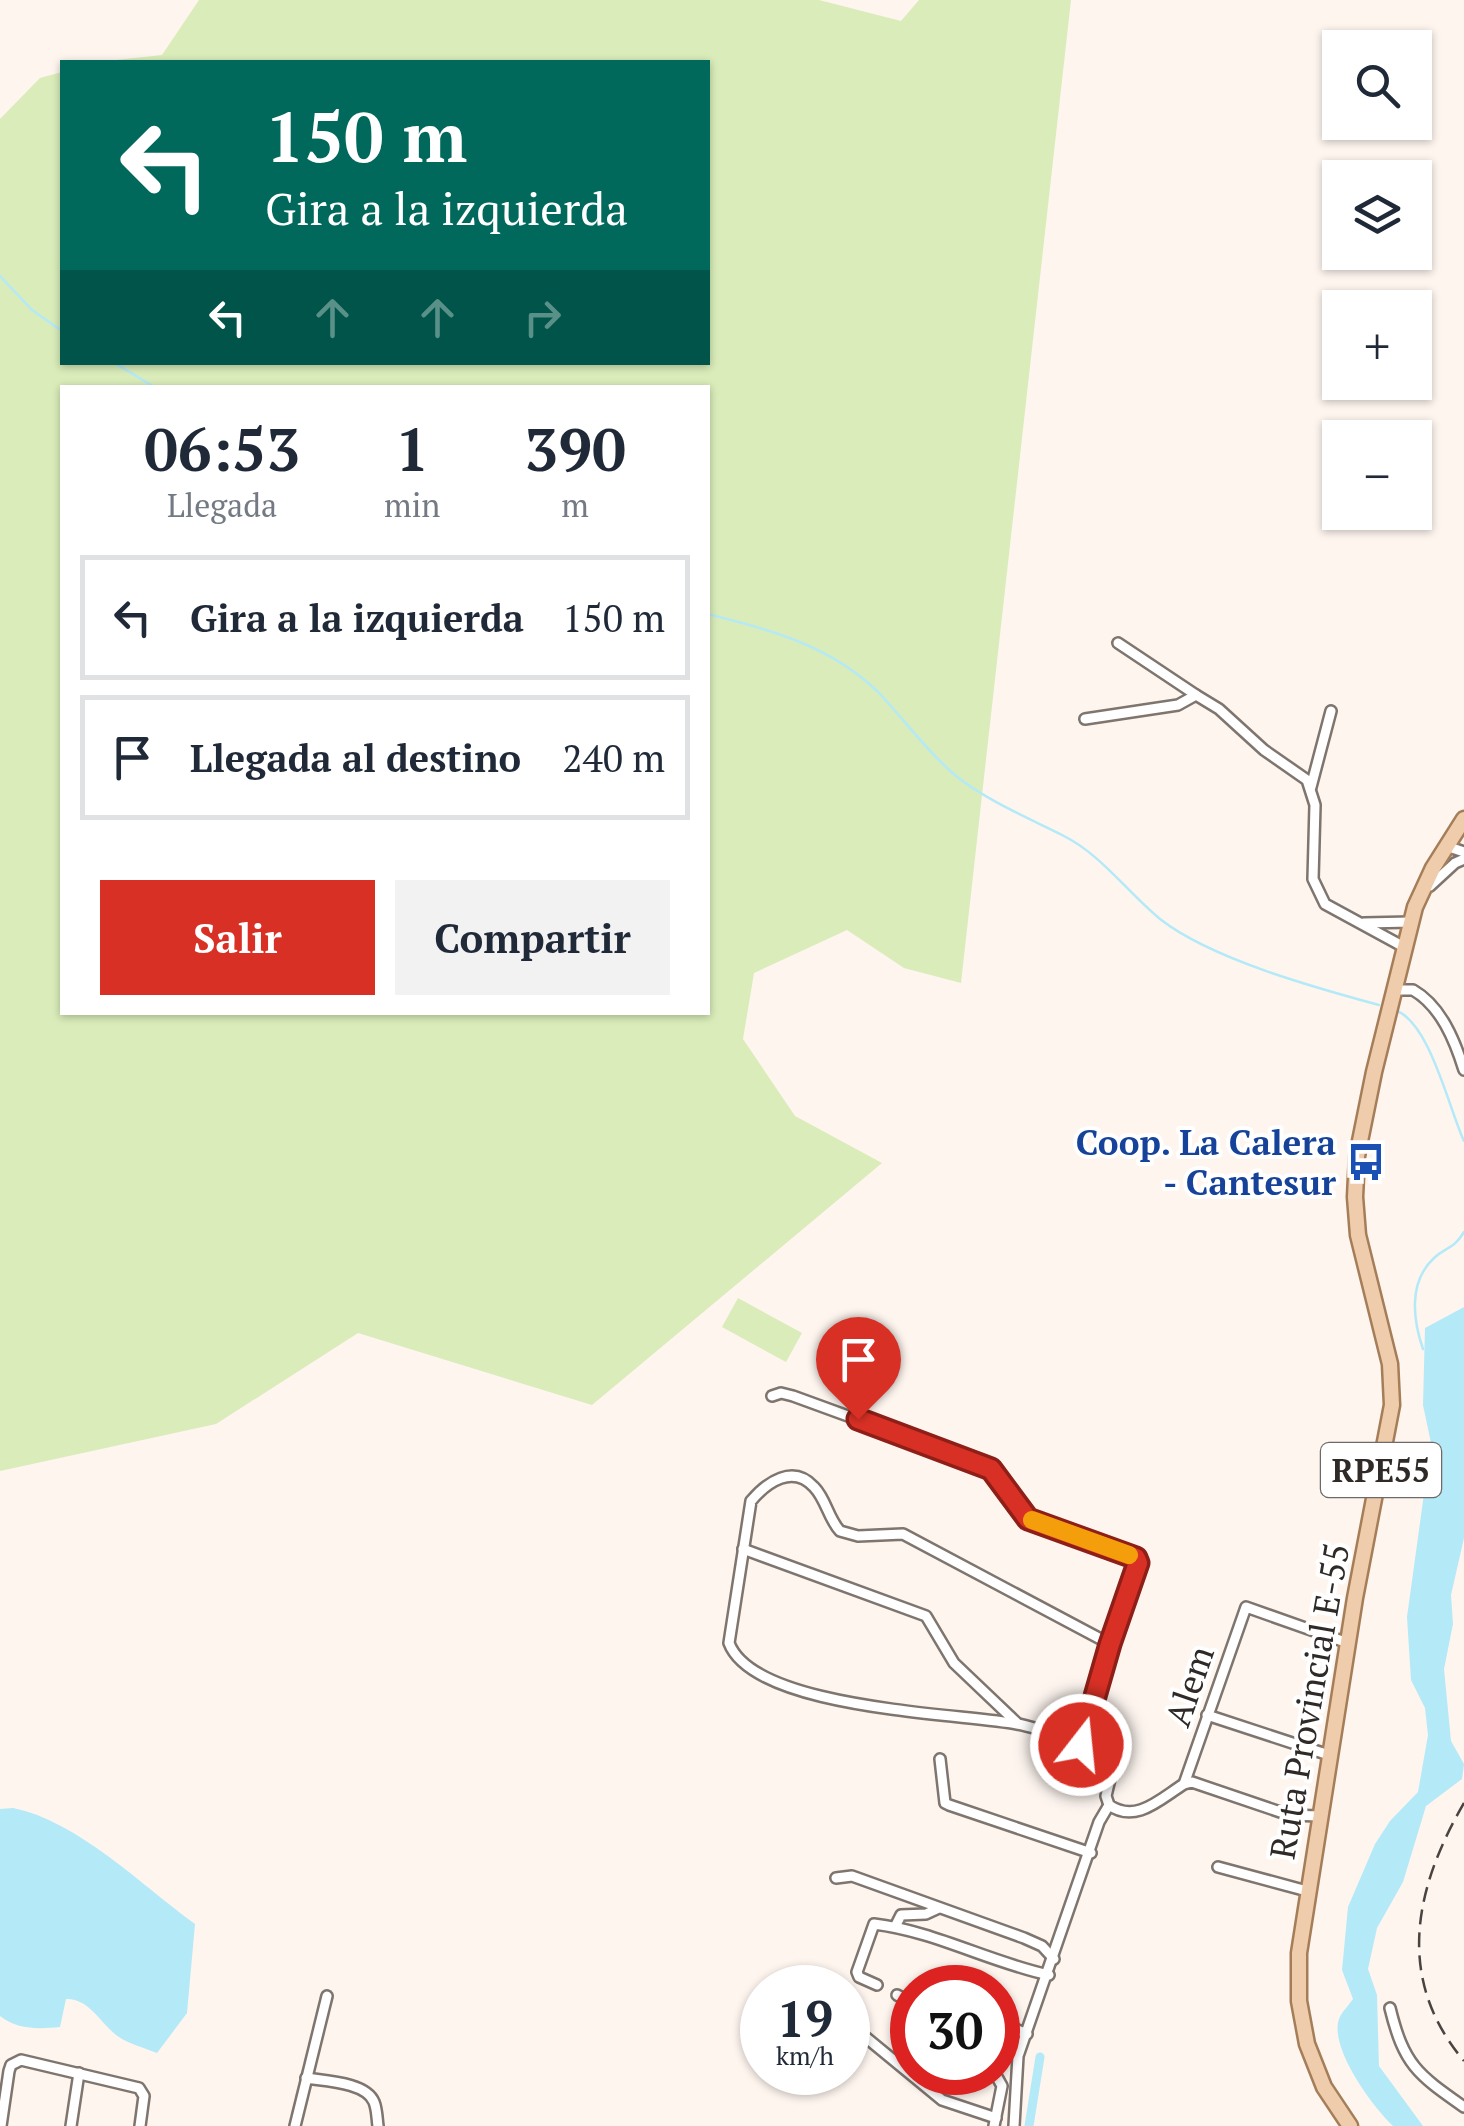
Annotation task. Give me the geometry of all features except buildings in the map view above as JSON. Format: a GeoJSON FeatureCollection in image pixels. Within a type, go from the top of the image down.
{"type":"FeatureCollection","features":[{"type":"Feature","properties":{"kind":"main road","name":"Ruta Provincial E-55"},"geometry":{"type":"LineString","coordinates":[[1350,2126],[1317,2074],[1300,2016],[1298,1971],[1329,1755],[1392,1405],[1390,1364],[1362,1258],[1355,1197],[1362,1124],[1411,922],[1420,894],[1464,819]]}},
{"type":"Feature","properties":{"kind":"street"},"geometry":{"type":"LineString","coordinates":[[1118,643],[1218,709],[1311,786]]}},
{"type":"Feature","properties":{"kind":"street"},"geometry":{"type":"LineString","coordinates":[[1086,719],[1178,705],[1196,695]]}},
{"type":"Feature","properties":{"kind":"street"},"geometry":{"type":"LineString","coordinates":[[1332,711],[1311,786],[1315,806],[1312,870],[1316,889],[1334,911],[1404,948]]}},
{"type":"Feature","properties":{"kind":"street"},"geometry":{"type":"LineString","coordinates":[[1420,894],[1464,856],[1446,846]]}},
{"type":"Feature","properties":{"kind":"street"},"geometry":{"type":"LineString","coordinates":[[1360,922],[1411,922]]}},
{"type":"Feature","properties":{"kind":"street"},"geometry":{"type":"LineString","coordinates":[[1393,990],[1413,990],[1429,1002],[1453,1039],[1464,1070]]}},
{"type":"Feature","properties":{"kind":"street"},"geometry":{"type":"LineString","coordinates":[[772,1396],[781,1392],[985,1466],[1028,1519],[1136,1558],[1138,1563],[1081,1745]]}},
{"type":"Feature","properties":{"kind":"street"},"geometry":{"type":"LineString","coordinates":[[1110,1644],[903,1534],[858,1536],[840,1530],[814,1488],[790,1476],[780,1476],[751,1501],[729,1642],[740,1660],[796,1690],[930,1716],[1019,1724],[1106,1751],[1114,1762],[1106,1796],[1109,1805],[1127,1814],[1137,1813],[1184,1784],[1200,1784],[1289,1815],[1319,1816]]}},
{"type":"Feature","properties":{"kind":"street"},"geometry":{"type":"LineString","coordinates":[[742,1550],[926,1616],[954,1662],[1019,1724]]}},
{"type":"Feature","properties":{"kind":"street","name":"Alem"},"geometry":{"type":"LineString","coordinates":[[1184,1784],[1246,1607],[1348,1643]]}},
{"type":"Feature","properties":{"kind":"street"},"geometry":{"type":"LineString","coordinates":[[1207,1716],[1329,1755]]}},
{"type":"Feature","properties":{"kind":"street"},"geometry":{"type":"LineString","coordinates":[[940,1759],[945,1803],[949,1806],[1091,1853]]}},
{"type":"Feature","properties":{"kind":"street"},"geometry":{"type":"LineString","coordinates":[[1014,2126],[1016,2068],[1099,1822],[1109,1805]]}},
{"type":"Feature","properties":{"kind":"street"},"geometry":{"type":"LineString","coordinates":[[1218,1867],[1307,1891]]}},
{"type":"Feature","properties":{"kind":"street"},"geometry":{"type":"LineString","coordinates":[[836,1878],[852,1876],[1034,1942],[1054,1959]]}},
{"type":"Feature","properties":{"kind":"street"},"geometry":{"type":"LineString","coordinates":[[896,1927],[901,1915],[926,1914],[940,1908]]}},
{"type":"Feature","properties":{"kind":"street"},"geometry":{"type":"LineString","coordinates":[[877,1986],[859,1978],[857,1972],[874,1924],[908,1928],[1048,1974]]}},
{"type":"Feature","properties":{"kind":"street"},"geometry":{"type":"LineString","coordinates":[[294,2126],[327,1996]]}},
{"type":"Feature","properties":{"kind":"street"},"geometry":{"type":"LineString","coordinates":[[1390,2008],[1398,2039],[1410,2063],[1464,2107]]}},
{"type":"Feature","properties":{"kind":"street"},"geometry":{"type":"LineString","coordinates":[[1020,2031],[1027,2034]]}},
{"type":"Feature","properties":{"kind":"street"},"geometry":{"type":"LineString","coordinates":[[870,2040],[942,2100],[995,2122],[1000,2095]]}},
{"type":"Feature","properties":{"kind":"street"},"geometry":{"type":"LineString","coordinates":[[1,2126],[9,2072],[14,2062],[27,2061],[132,2085],[143,2091],[140,2126]]}},
{"type":"Feature","properties":{"kind":"street"},"geometry":{"type":"LineString","coordinates":[[71,2126],[79,2073]]}},
{"type":"Feature","properties":{"kind":"street"},"geometry":{"type":"LineString","coordinates":[[306,2078],[351,2086],[370,2095],[378,2126]]}},
{"type":"Feature","properties":{"kind":"green space"},"geometry":{"type":"Polygon","coordinates":[[[199,0],[819,0],[901,21],[919,0],[1071,0],[961,983],[904,968],[847,930],[754,973],[743,1039],[795,1116],[882,1163],[592,1405],[358,1333],[216,1424],[0,1471],[0,119],[40,78],[60,73],[60,365],[710,365],[710,60],[116,60],[162,55],[199,0]]]}},
{"type":"Feature","properties":{"kind":"green space"},"geometry":{"type":"Polygon","coordinates":[[[738,1298],[802,1333],[786,1362],[722,1327],[738,1298]]]}},
{"type":"Feature","properties":{"kind":"water"},"geometry":{"type":"Polygon","coordinates":[[[1464,1307],[1464,1538],[1451,1595],[1453,1624],[1444,1669],[1451,1741],[1464,1764],[1462,1779],[1426,1806],[1403,1882],[1377,1928],[1368,1969],[1377,1995],[1379,2066],[1423,2126],[1393,2126],[1364,2091],[1340,2045],[1339,2019],[1353,1999],[1342,1970],[1348,1907],[1375,1844],[1390,1821],[1418,1792],[1428,1735],[1425,1708],[1411,1680],[1407,1617],[1431,1443],[1423,1405],[1425,1328],[1464,1307]]]}},
{"type":"Feature","properties":{"kind":"water"},"geometry":{"type":"Polygon","coordinates":[[[13,1808],[37,1815],[85,1840],[195,1924],[187,2013],[157,2053],[119,2037],[89,2007],[74,2000],[66,1999],[60,2027],[21,2026],[0,2016],[0,1809],[13,1808]]]}},
{"type":"Feature","properties":{"kind":"waterway"},"geometry":{"type":"LineString","coordinates":[[0,276],[32,310],[60,330]]}},
{"type":"Feature","properties":{"kind":"waterway"},"geometry":{"type":"LineString","coordinates":[[118,365],[151,385]]}},
{"type":"Feature","properties":{"kind":"waterway"},"geometry":{"type":"LineString","coordinates":[[710,615],[798,641],[840,662],[878,692],[956,776],[994,801],[1076,843],[1160,919],[1181,933],[1265,971],[1379,1005]]}},
{"type":"Feature","properties":{"kind":"waterway"},"geometry":{"type":"LineString","coordinates":[[1394,1010],[1418,1030],[1428,1047],[1464,1141]]}},
{"type":"Feature","properties":{"kind":"waterway"},"geometry":{"type":"LineString","coordinates":[[1423,1349],[1415,1314],[1420,1278],[1434,1258],[1464,1232]]}},
{"type":"Feature","properties":{"kind":"waterway"},"geometry":{"type":"LineString","coordinates":[[1029,2126],[1040,2057]]}},
{"type":"Feature","properties":{"kind":"railway"},"geometry":{"type":"LineString","coordinates":[[1464,1803],[1433,1868],[1419,1934],[1420,1966],[1428,1998],[1442,2030],[1464,2061]]}},
{"type":"Feature","properties":{"kind":"slow traffic"},"geometry":{"type":"LineString","coordinates":[[1032,1520],[1129,1555]]}},
{"type":"Feature","properties":{"kind":"place","name":"Coop. La Calera - Cantesur"},"geometry":{"type":"Point","coordinates":[1366,1162]}},
{"type":"Feature","properties":{"kind":"route"},"geometry":{"type":"LineString","coordinates":[[858,1419],[991,1469],[1028,1519],[1136,1558],[1138,1563],[1081,1745]]}}]}
